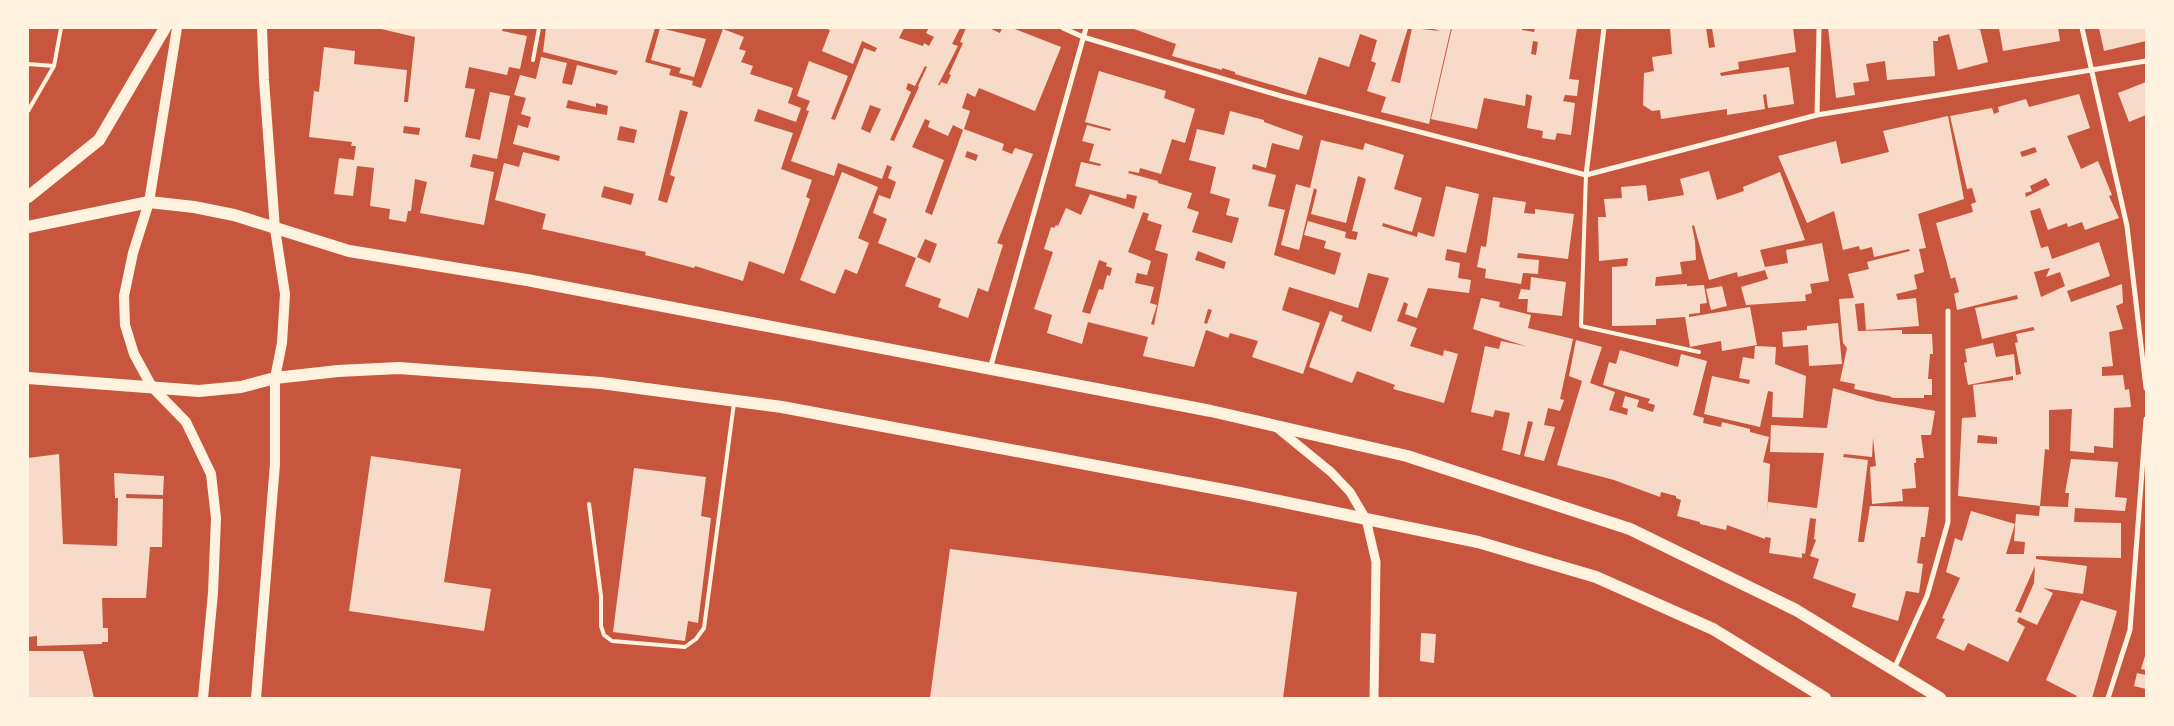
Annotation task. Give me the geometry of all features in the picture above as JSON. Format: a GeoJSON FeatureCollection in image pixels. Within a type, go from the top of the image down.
{"type":"FeatureCollection","features":[{"type":"Feature","properties":{"kind":"main road"},"geometry":{"type":"LineString","coordinates":[[28,197],[99,140],[165,28]]}},
{"type":"Feature","properties":{"kind":"main road"},"geometry":{"type":"LineString","coordinates":[[177,28],[149,202],[133,253],[124,296],[125,325],[134,354],[152,386],[186,422],[211,474],[216,518],[213,593],[203,698]]}},
{"type":"Feature","properties":{"kind":"main road"},"geometry":{"type":"LineString","coordinates":[[256,698],[275,464],[275,378],[282,343],[285,294],[275,229],[262,28]]}},
{"type":"Feature","properties":{"kind":"main road"},"geometry":{"type":"LineString","coordinates":[[28,227],[149,202],[194,207],[234,215],[349,251],[527,280],[990,369],[1272,424],[1407,456],[1630,529],[1796,610],[1940,698]]}},
{"type":"Feature","properties":{"kind":"main road"},"geometry":{"type":"LineString","coordinates":[[28,378],[199,391],[241,387],[275,378],[338,371],[399,368],[601,383],[734,400],[1230,491],[1478,542],[1596,578],[1713,629],[1825,698]]}},
{"type":"Feature","properties":{"kind":"street"},"geometry":{"type":"LineString","coordinates":[[1063,28],[1083,37],[1281,96],[1586,175],[1817,115],[2146,61]]}},
{"type":"Feature","properties":{"kind":"street"},"geometry":{"type":"LineString","coordinates":[[990,369],[1086,28]]}},
{"type":"Feature","properties":{"kind":"street"},"geometry":{"type":"LineString","coordinates":[[1586,175],[1604,28]]}},
{"type":"Feature","properties":{"kind":"street"},"geometry":{"type":"LineString","coordinates":[[1817,115],[1819,28]]}},
{"type":"Feature","properties":{"kind":"street"},"geometry":{"type":"LineString","coordinates":[[2082,28],[2127,226],[2146,388]]}},
{"type":"Feature","properties":{"kind":"street"},"geometry":{"type":"LineString","coordinates":[[1894,670],[1928,596],[1948,522],[1948,311]]}},
{"type":"Feature","properties":{"kind":"street"},"geometry":{"type":"LineString","coordinates":[[2108,698],[2130,630],[2146,419]]}},
{"type":"Feature","properties":{"kind":"street"},"geometry":{"type":"LineString","coordinates":[[1272,424],[1331,472],[1350,492],[1366,519],[1376,562],[1374,698]]}},
{"type":"Feature","properties":{"kind":"lane"},"geometry":{"type":"LineString","coordinates":[[28,111],[54,66],[61,28]]}},
{"type":"Feature","properties":{"kind":"lane"},"geometry":{"type":"LineString","coordinates":[[533,60],[539,28]]}},
{"type":"Feature","properties":{"kind":"lane"},"geometry":{"type":"LineString","coordinates":[[28,64],[54,66]]}},
{"type":"Feature","properties":{"kind":"lane"},"geometry":{"type":"LineString","coordinates":[[1586,175],[1580,326],[1699,352]]}},
{"type":"Feature","properties":{"kind":"lane"},"geometry":{"type":"LineString","coordinates":[[588,504],[601,596],[600,626],[604,635],[612,641],[685,647],[696,639],[704,628],[734,400]]}},
{"type":"Feature","properties":{"kind":"building"},"geometry":{"type":"Polygon","coordinates":[[[377,28],[503,28],[502,31],[527,36],[520,69],[509,67],[507,75],[469,67],[465,88],[475,89],[465,137],[480,140],[490,92],[510,96],[497,159],[473,154],[470,167],[494,172],[484,225],[420,213],[427,182],[415,179],[411,211],[408,211],[406,222],[389,219],[390,209],[370,206],[374,168],[357,166],[353,196],[334,194],[339,158],[354,160],[356,146],[351,146],[352,142],[309,137],[314,91],[319,92],[324,47],[355,51],[354,64],[407,70],[404,102],[408,102],[415,37],[377,28]],[[404,126],[403,133],[419,135],[420,128],[404,126]]]}},
{"type":"Feature","properties":{"kind":"building"},"geometry":{"type":"Polygon","coordinates":[[[546,28],[655,28],[645,62],[671,69],[669,75],[693,81],[692,85],[701,88],[723,29],[744,37],[739,49],[746,51],[741,62],[753,66],[750,74],[793,88],[788,103],[801,108],[796,122],[758,109],[754,121],[793,133],[781,169],[812,180],[806,197],[810,199],[784,274],[749,261],[743,281],[695,266],[694,268],[645,255],[646,252],[542,229],[546,214],[495,200],[504,163],[519,167],[523,152],[559,161],[560,156],[513,144],[518,125],[528,128],[531,117],[521,114],[526,98],[514,95],[520,75],[536,79],[541,57],[567,63],[562,83],[572,85],[577,65],[616,75],[618,71],[543,52],[546,28]],[[568,100],[566,108],[607,115],[608,106],[596,103],[596,107],[568,100]],[[680,110],[658,200],[667,203],[675,177],[670,175],[688,112],[680,110]],[[620,126],[617,140],[634,143],[637,130],[620,126]],[[604,186],[601,197],[631,205],[634,194],[604,186]]]}},
{"type":"Feature","properties":{"kind":"building"},"geometry":{"type":"Polygon","coordinates":[[[660,28],[706,39],[694,77],[679,73],[681,68],[651,60],[660,28]]]}},
{"type":"Feature","properties":{"kind":"building"},"geometry":{"type":"Polygon","coordinates":[[[824,28],[904,28],[899,38],[923,46],[924,43],[929,46],[934,37],[926,33],[929,28],[960,28],[952,44],[958,46],[938,85],[941,82],[947,84],[951,75],[949,74],[963,43],[960,42],[966,28],[989,28],[1000,33],[1002,28],[1012,28],[1061,47],[1035,111],[979,88],[975,97],[967,93],[962,108],[970,111],[964,129],[1004,144],[1002,150],[1012,154],[1015,148],[1033,154],[997,243],[1003,245],[988,292],[978,288],[968,318],[938,307],[941,299],[905,286],[916,258],[878,243],[887,219],[873,213],[879,195],[890,199],[896,182],[888,178],[892,167],[887,165],[882,179],[838,163],[834,176],[791,161],[809,111],[806,110],[810,101],[797,96],[809,61],[848,76],[831,119],[835,120],[864,48],[875,52],[877,48],[862,41],[853,64],[822,51],[830,30],[824,28]],[[925,66],[915,86],[908,83],[906,89],[911,92],[890,140],[894,141],[927,67],[925,66]],[[870,105],[861,129],[870,133],[881,109],[870,105]],[[925,119],[912,147],[944,160],[925,212],[932,215],[963,130],[953,125],[948,136],[928,127],[930,121],[925,119]],[[967,151],[965,157],[976,161],[978,155],[967,151]],[[925,239],[917,257],[930,263],[937,244],[925,239]]]}},
{"type":"Feature","properties":{"kind":"building"},"geometry":{"type":"Polygon","coordinates":[[[1134,28],[1408,28],[1391,81],[1400,83],[1412,28],[1440,31],[1431,28],[1451,28],[1429,124],[1381,112],[1386,97],[1367,91],[1376,63],[1371,61],[1377,40],[1360,34],[1349,67],[1319,57],[1306,95],[1235,74],[1235,72],[1222,68],[1222,70],[1172,56],[1176,44],[1134,28]]]}},
{"type":"Feature","properties":{"kind":"building"},"geometry":{"type":"Polygon","coordinates":[[[1452,28],[1522,28],[1522,30],[1534,32],[1535,28],[1577,28],[1569,79],[1579,80],[1577,96],[1565,95],[1563,101],[1575,103],[1571,135],[1557,133],[1555,140],[1542,138],[1543,131],[1527,128],[1532,96],[1526,94],[1525,106],[1484,98],[1477,129],[1431,119],[1452,28]],[[1533,41],[1531,54],[1536,55],[1538,42],[1533,41]]]}},
{"type":"Feature","properties":{"kind":"building"},"geometry":{"type":"Polygon","coordinates":[[[1670,28],[1706,28],[1709,48],[1715,47],[1712,28],[1793,28],[1796,52],[1738,62],[1739,69],[1720,73],[1721,76],[1789,67],[1794,104],[1768,108],[1766,94],[1763,95],[1765,109],[1727,115],[1727,109],[1661,119],[1660,110],[1652,111],[1643,105],[1644,73],[1654,71],[1652,57],[1672,54],[1670,28]]]}},
{"type":"Feature","properties":{"kind":"building"},"geometry":{"type":"Polygon","coordinates":[[[1828,28],[1977,28],[1978,30],[1980,29],[1988,62],[1958,70],[1949,34],[1938,37],[1938,41],[1933,41],[1935,76],[1887,80],[1885,61],[1866,64],[1869,81],[1853,83],[1855,95],[1836,98],[1828,28]]]}},
{"type":"Feature","properties":{"kind":"building"},"geometry":{"type":"Polygon","coordinates":[[[1999,28],[2058,28],[2060,41],[2003,51],[1999,28]]]}},
{"type":"Feature","properties":{"kind":"building"},"geometry":{"type":"Polygon","coordinates":[[[2099,28],[2146,28],[2146,41],[2104,51],[2099,28]]]}},
{"type":"Feature","properties":{"kind":"building"},"geometry":{"type":"Polygon","coordinates":[[[1099,71],[1166,91],[1164,98],[1195,109],[1185,143],[1172,139],[1161,174],[1140,168],[1139,173],[1129,171],[1128,173],[1192,193],[1187,208],[1199,212],[1192,232],[1232,243],[1239,218],[1226,215],[1230,199],[1210,193],[1216,167],[1189,160],[1197,129],[1224,135],[1230,111],[1264,120],[1264,122],[1303,136],[1299,150],[1272,143],[1266,168],[1253,164],[1252,169],[1276,175],[1268,206],[1285,210],[1274,255],[1335,275],[1341,253],[1324,248],[1326,241],[1304,235],[1308,221],[1346,232],[1345,238],[1356,240],[1358,232],[1352,231],[1366,179],[1358,176],[1346,223],[1311,214],[1317,190],[1314,188],[1299,250],[1281,245],[1296,184],[1310,188],[1321,140],[1363,150],[1365,143],[1404,155],[1394,189],[1422,198],[1412,232],[1383,223],[1382,226],[1417,237],[1418,232],[1434,237],[1446,186],[1479,194],[1466,253],[1447,249],[1445,260],[1460,263],[1458,278],[1471,280],[1469,293],[1428,288],[1417,318],[1405,314],[1408,304],[1404,302],[1397,321],[1417,328],[1410,346],[1443,356],[1444,350],[1458,354],[1444,403],[1393,389],[1395,385],[1357,371],[1352,383],[1309,367],[1330,311],[1343,316],[1341,321],[1371,332],[1389,278],[1368,273],[1358,308],[1289,287],[1282,310],[1320,323],[1303,374],[1252,357],[1258,341],[1230,333],[1228,338],[1206,330],[1194,367],[1143,356],[1148,337],[1088,322],[1082,344],[1047,333],[1052,315],[1034,309],[1053,252],[1044,249],[1051,227],[1058,226],[1066,208],[1081,215],[1090,194],[1134,209],[1137,196],[1127,194],[1126,199],[1075,186],[1081,162],[1100,166],[1101,164],[1089,161],[1094,144],[1082,141],[1087,125],[1110,131],[1111,129],[1085,122],[1099,71]],[[1143,212],[1128,252],[1151,261],[1147,275],[1137,273],[1135,283],[1154,287],[1150,303],[1157,305],[1151,324],[1154,325],[1168,254],[1155,250],[1162,225],[1147,220],[1149,214],[1143,212]],[[1198,251],[1195,260],[1224,269],[1226,262],[1198,251]],[[1099,260],[1082,312],[1090,314],[1099,289],[1103,290],[1107,275],[1110,276],[1112,268],[1106,266],[1107,263],[1099,260]],[[1208,309],[1204,323],[1207,324],[1212,310],[1208,309]]]}},
{"type":"Feature","properties":{"kind":"building"},"geometry":{"type":"Polygon","coordinates":[[[2146,82],[2146,115],[2129,122],[2118,93],[2146,82]]]}},
{"type":"Feature","properties":{"kind":"building"},"geometry":{"type":"Polygon","coordinates":[[[2079,94],[2090,128],[2067,136],[2081,169],[2098,161],[2112,195],[2109,196],[2119,218],[2085,230],[2082,222],[2068,227],[2067,223],[2048,230],[2040,208],[2030,211],[2041,248],[2048,246],[2052,259],[2099,242],[2110,276],[2067,291],[2071,302],[2122,284],[2123,303],[2116,306],[2123,329],[2109,332],[2113,366],[2102,367],[2102,376],[2123,375],[2125,390],[2129,389],[2131,407],[2114,408],[2113,448],[2094,446],[2094,453],[2070,451],[2072,409],[2049,410],[2049,450],[2045,449],[2040,506],[1958,496],[1962,418],[1976,417],[1973,385],[2013,380],[2013,376],[1968,385],[1964,363],[1967,362],[1965,349],[1993,343],[1996,357],[2014,354],[2016,375],[2021,374],[2015,343],[2018,342],[2016,334],[2035,330],[2033,327],[1982,339],[1975,308],[2018,299],[2017,295],[1957,310],[1954,294],[1959,292],[1955,277],[1951,279],[1936,223],[1973,212],[1971,204],[1976,202],[1972,188],[1967,189],[1950,116],[1992,108],[1994,114],[1999,112],[1998,107],[2026,99],[2029,107],[2079,94]],[[2035,147],[2020,152],[2022,157],[2037,152],[2035,147]],[[2046,178],[2030,186],[2032,191],[2025,193],[2026,197],[2050,185],[2046,178]],[[2050,268],[2034,272],[2041,297],[2065,286],[2060,272],[2046,277],[2050,268]],[[1978,435],[1977,443],[1997,444],[1997,437],[1978,435]]]}},
{"type":"Feature","properties":{"kind":"building"},"geometry":{"type":"Polygon","coordinates":[[[1948,116],[1964,199],[1918,214],[1926,248],[1919,249],[1924,272],[1914,275],[1917,289],[1896,294],[1898,300],[1916,298],[1919,326],[1866,330],[1864,303],[1855,304],[1858,331],[1902,330],[1902,334],[1932,334],[1933,354],[1930,354],[1928,379],[1932,379],[1932,395],[1924,395],[1924,398],[1893,398],[1854,389],[1855,384],[1840,381],[1847,348],[1843,343],[1839,299],[1854,298],[1848,274],[1869,269],[1867,262],[1910,251],[1909,249],[1874,257],[1872,247],[1860,250],[1859,246],[1843,250],[1834,211],[1807,223],[1778,156],[1836,141],[1841,164],[1889,152],[1883,131],[1948,116]]]}},
{"type":"Feature","properties":{"kind":"building"},"geometry":{"type":"Polygon","coordinates":[[[1709,171],[1717,200],[1744,191],[1743,187],[1780,172],[1805,240],[1760,250],[1765,267],[1788,263],[1786,250],[1822,243],[1829,281],[1810,284],[1812,293],[1805,295],[1806,301],[1746,305],[1741,287],[1768,279],[1765,270],[1738,277],[1737,272],[1709,280],[1694,225],[1692,226],[1696,260],[1680,262],[1682,274],[1656,277],[1655,286],[1704,285],[1707,303],[1700,304],[1700,313],[1689,314],[1689,317],[1750,307],[1757,345],[1722,351],[1721,341],[1690,347],[1685,317],[1656,319],[1656,325],[1612,326],[1612,267],[1627,266],[1628,258],[1599,261],[1598,217],[1606,217],[1604,199],[1622,198],[1621,187],[1646,185],[1648,201],[1684,195],[1680,179],[1709,171]]]}},
{"type":"Feature","properties":{"kind":"building"},"geometry":{"type":"Polygon","coordinates":[[[842,172],[878,187],[858,238],[869,243],[857,274],[845,269],[835,294],[800,280],[842,172]]]}},
{"type":"Feature","properties":{"kind":"building"},"geometry":{"type":"Polygon","coordinates":[[[1493,197],[1526,202],[1524,213],[1535,214],[1535,209],[1574,214],[1568,259],[1518,253],[1517,258],[1539,260],[1538,274],[1523,273],[1521,284],[1485,278],[1486,269],[1477,267],[1481,246],[1486,247],[1493,197]]]}},
{"type":"Feature","properties":{"kind":"building"},"geometry":{"type":"Polygon","coordinates":[[[1531,277],[1566,282],[1562,316],[1527,312],[1528,299],[1518,299],[1521,289],[1530,290],[1531,277]]]}},
{"type":"Feature","properties":{"kind":"building"},"geometry":{"type":"Polygon","coordinates":[[[1722,286],[1727,306],[1711,310],[1706,289],[1722,286]]]}},
{"type":"Feature","properties":{"kind":"building"},"geometry":{"type":"Polygon","coordinates":[[[1481,298],[1500,302],[1499,307],[1531,315],[1528,328],[1573,339],[1560,399],[1564,400],[1560,411],[1548,408],[1544,425],[1555,427],[1544,461],[1524,456],[1533,422],[1528,421],[1520,455],[1502,450],[1510,413],[1495,410],[1493,417],[1471,412],[1485,346],[1499,349],[1501,341],[1525,346],[1473,329],[1481,298]]]}},
{"type":"Feature","properties":{"kind":"building"},"geometry":{"type":"Polygon","coordinates":[[[1838,323],[1842,364],[1809,366],[1808,345],[1783,347],[1782,332],[1807,330],[1807,326],[1838,323]]]}},
{"type":"Feature","properties":{"kind":"building"},"geometry":{"type":"Polygon","coordinates":[[[1576,340],[1602,347],[1590,383],[1615,392],[1609,410],[1627,415],[1628,409],[1622,407],[1625,396],[1639,400],[1637,407],[1653,412],[1655,405],[1648,403],[1650,399],[1603,385],[1609,362],[1616,364],[1620,350],[1678,367],[1681,354],[1707,361],[1693,415],[1704,418],[1703,423],[1721,427],[1722,422],[1750,429],[1750,432],[1769,437],[1763,462],[1770,464],[1767,515],[1768,502],[1817,508],[1824,453],[1770,452],[1771,425],[1827,428],[1833,388],[1877,401],[1935,411],[1931,435],[1921,435],[1924,458],[1916,458],[1916,463],[1914,463],[1916,488],[1902,489],[1903,501],[1872,504],[1870,467],[1876,466],[1873,438],[1872,457],[1844,454],[1843,457],[1868,460],[1858,542],[1864,542],[1870,506],[1929,507],[1925,537],[1921,537],[1917,563],[1923,564],[1919,593],[1906,591],[1898,621],[1852,607],[1856,594],[1813,578],[1819,559],[1810,556],[1816,540],[1814,539],[1816,519],[1810,518],[1805,554],[1802,553],[1802,558],[1769,553],[1771,538],[1765,537],[1765,539],[1727,525],[1726,530],[1677,516],[1681,500],[1676,498],[1676,496],[1661,492],[1660,497],[1614,480],[1557,465],[1582,381],[1569,376],[1576,340]]]}},
{"type":"Feature","properties":{"kind":"building"},"geometry":{"type":"Polygon","coordinates":[[[1755,346],[1776,347],[1775,364],[1806,376],[1803,418],[1772,417],[1773,392],[1768,391],[1760,427],[1704,414],[1712,376],[1749,384],[1750,380],[1739,378],[1743,357],[1754,359],[1755,346]]]}},
{"type":"Feature","properties":{"kind":"building"},"geometry":{"type":"Polygon","coordinates":[[[59,454],[63,544],[117,546],[118,498],[115,498],[114,473],[164,476],[163,495],[126,494],[126,498],[163,499],[162,547],[150,547],[146,598],[102,598],[103,628],[108,628],[108,642],[102,642],[102,644],[37,646],[37,636],[28,637],[28,458],[59,454]]]}},
{"type":"Feature","properties":{"kind":"building"},"geometry":{"type":"Polygon","coordinates":[[[371,456],[461,469],[444,582],[491,589],[484,631],[349,611],[371,456]]]}},
{"type":"Feature","properties":{"kind":"building"},"geometry":{"type":"Polygon","coordinates":[[[2071,459],[2118,462],[2115,497],[2127,498],[2125,511],[2075,508],[2074,522],[2121,523],[2121,558],[2036,556],[2036,559],[2087,566],[2083,594],[2043,588],[2053,593],[2037,625],[2019,617],[2017,622],[2025,627],[2008,662],[1968,643],[1964,651],[1936,638],[1945,619],[1942,618],[1960,578],[1946,572],[1955,538],[1962,541],[1971,511],[2015,524],[2006,554],[2024,554],[2025,542],[2014,541],[2016,514],[2039,516],[2040,506],[2068,507],[2069,493],[2065,493],[2071,459]],[[2035,566],[2015,611],[2021,613],[2034,583],[2035,566]]]}},
{"type":"Feature","properties":{"kind":"building"},"geometry":{"type":"Polygon","coordinates":[[[634,468],[706,477],[701,516],[711,518],[698,623],[688,621],[685,641],[613,632],[634,468]]]}},
{"type":"Feature","properties":{"kind":"building"},"geometry":{"type":"Polygon","coordinates":[[[950,549],[1297,592],[1283,698],[930,698],[950,549]]]}},
{"type":"Feature","properties":{"kind":"building"},"geometry":{"type":"Polygon","coordinates":[[[2081,600],[2117,611],[2092,698],[2075,698],[2077,696],[2046,680],[2081,600]]]}},
{"type":"Feature","properties":{"kind":"building"},"geometry":{"type":"Polygon","coordinates":[[[1421,633],[1436,634],[1434,663],[1420,661],[1421,633]]]}},
{"type":"Feature","properties":{"kind":"building"},"geometry":{"type":"Polygon","coordinates":[[[28,651],[83,651],[94,698],[28,698],[28,651]]]}},
{"type":"Feature","properties":{"kind":"building"},"geometry":{"type":"Polygon","coordinates":[[[2146,653],[2146,670],[2141,669],[2146,653]]]}},
{"type":"Feature","properties":{"kind":"building"},"geometry":{"type":"Polygon","coordinates":[[[2137,673],[2146,675],[2146,689],[2134,686],[2137,673]]]}}]}
